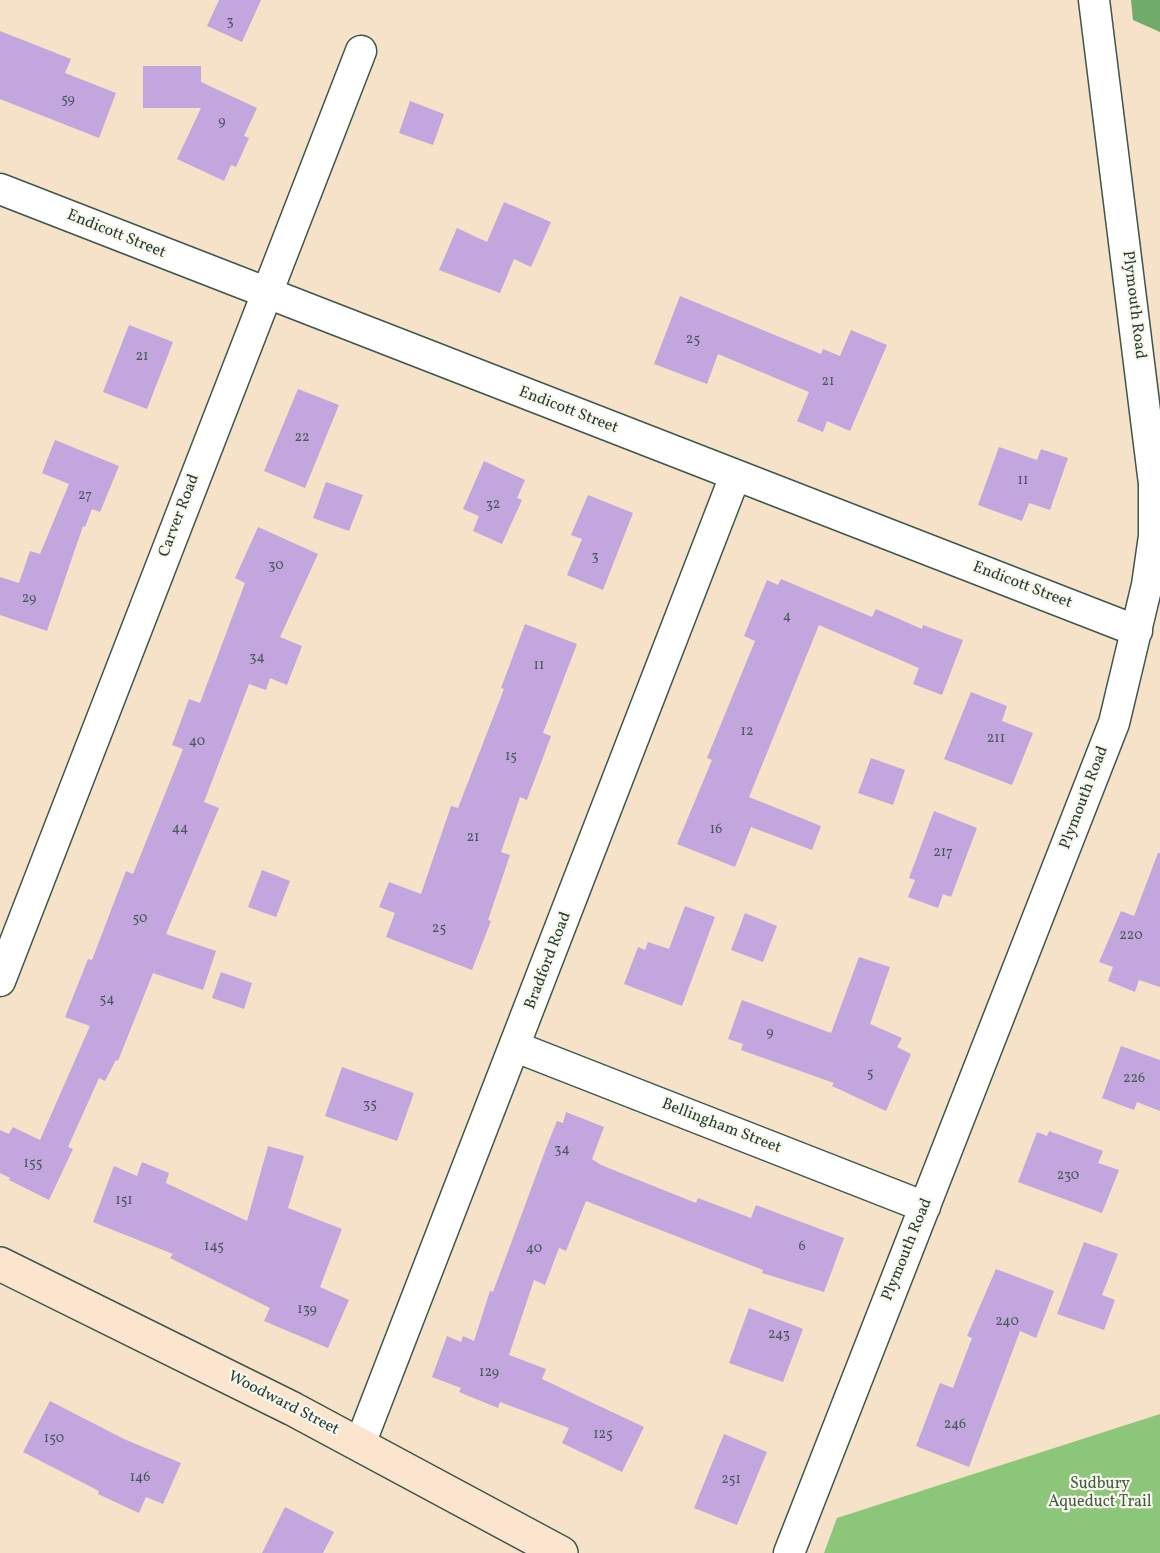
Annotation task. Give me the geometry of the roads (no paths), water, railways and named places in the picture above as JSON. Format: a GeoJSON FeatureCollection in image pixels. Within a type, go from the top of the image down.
{"type":"FeatureCollection","features":[{"type":"Feature","properties":{"kind":"street","name":"Plymouth Road"},"geometry":{"type":"LineString","coordinates":[[789,1553],[1114,723],[1137,631],[1154,536],[1157,484],[1094,0]]}},
{"type":"Feature","properties":{"kind":"street","name":"Carver Road"},"geometry":{"type":"LineString","coordinates":[[0,981],[361,51]]}},
{"type":"Feature","properties":{"kind":"street","name":"Endicott Street"},"geometry":{"type":"LineString","coordinates":[[0,189],[1137,631]]}},
{"type":"Feature","properties":{"kind":"street","name":"Bradford Road"},"geometry":{"type":"LineString","coordinates":[[360,1444],[516,1047],[735,476]]}},
{"type":"Feature","properties":{"kind":"street","name":"Bellingham Street"},"geometry":{"type":"LineString","coordinates":[[516,1047],[925,1206]]}},
{"type":"Feature","properties":{"kind":"street","name":"Woodward Street"},"geometry":{"type":"LineString","coordinates":[[0,1264],[360,1444],[561,1553]]}},
{"type":"Feature","properties":{"kind":"park label","name":"Sudbury Aqueduct Trail"},"geometry":{"type":"Point","coordinates":[1100,1494]}}]}
